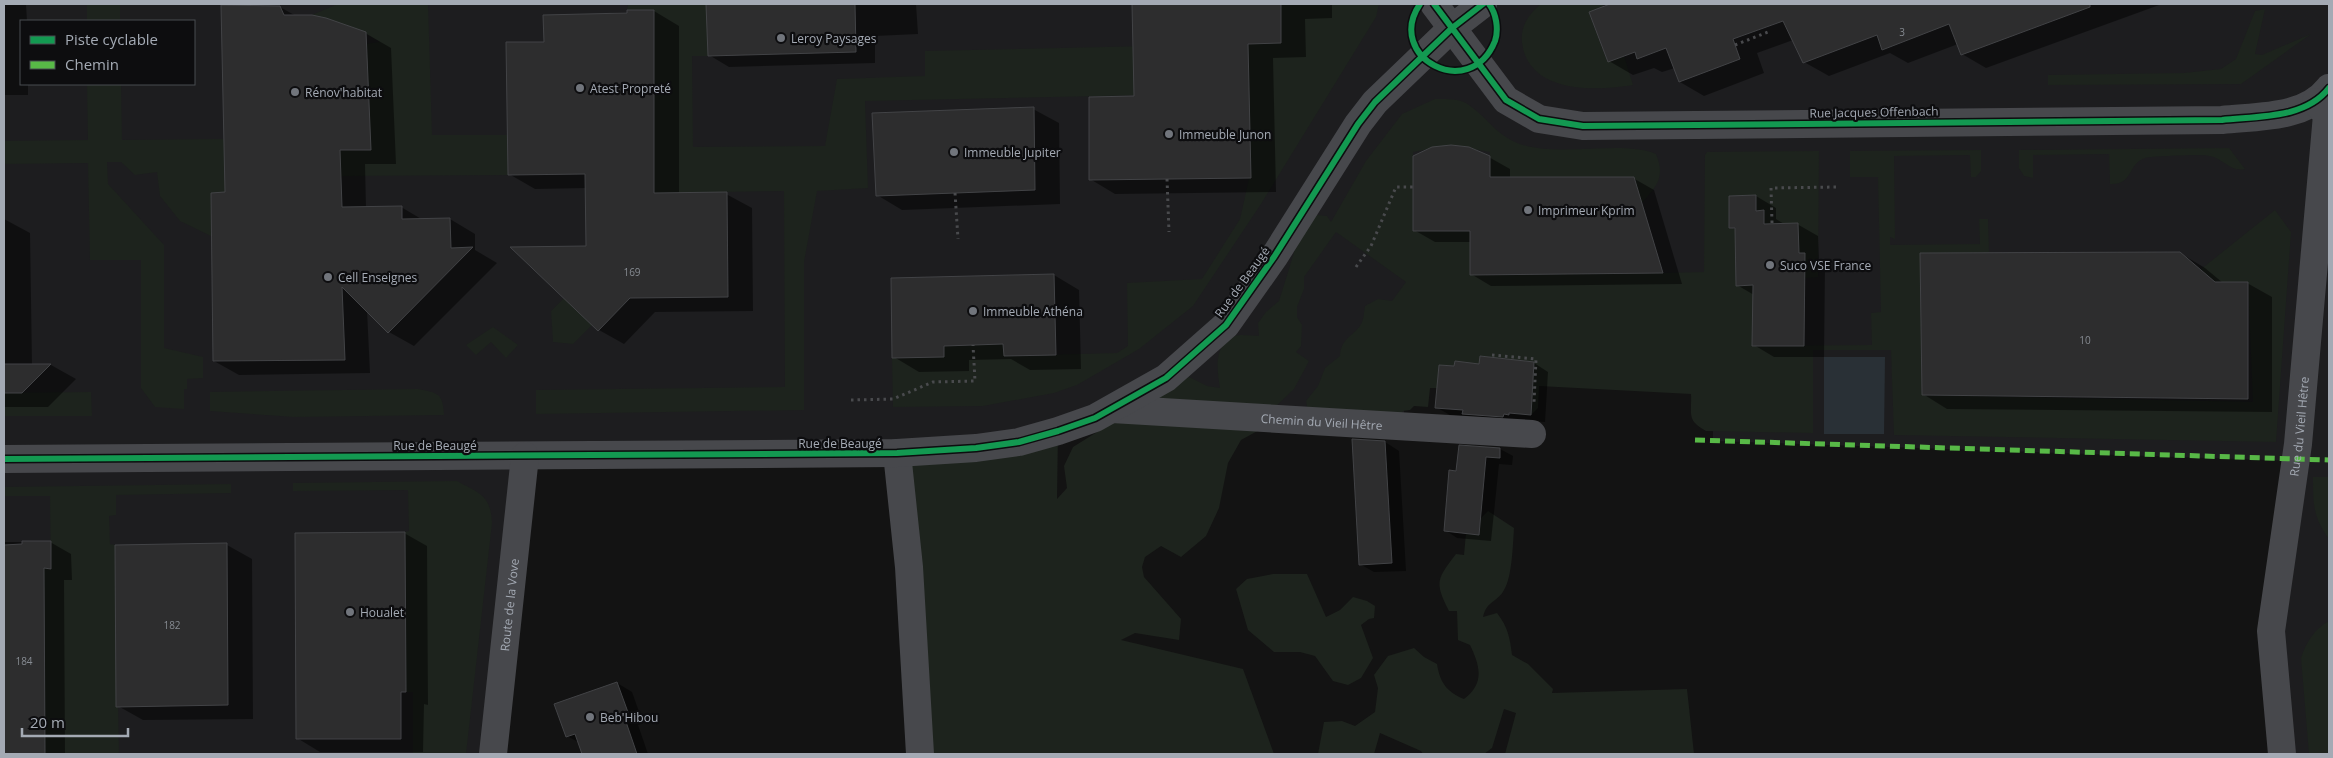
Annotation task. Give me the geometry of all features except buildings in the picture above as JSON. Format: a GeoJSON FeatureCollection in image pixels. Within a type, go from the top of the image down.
{"type":"FeatureCollection","features":[{"type":"Feature","properties":{"kind":"street","name":"Rue Jacques Offenbach"},"geometry":{"type":"LineString","coordinates":[[1434,4],[1506,100],[1539,119],[1583,126],[2222,120],[2286,113],[2322,95]]}},
{"type":"Feature","properties":{"kind":"street","name":"Rue de Beaugé"},"geometry":{"type":"LineString","coordinates":[[4,459],[897,453],[976,448],[1019,442],[1058,431],[1112,408],[1166,378],[1226,325],[1274,257],[1358,124],[1387,90],[1452,28],[1483,4]]}},
{"type":"Feature","properties":{"kind":"street","name":"Rue du Vieil Hêtre"},"geometry":{"type":"LineString","coordinates":[[2282,754],[2272,631],[2298,444],[2327,115],[2322,95]]}},
{"type":"Feature","properties":{"kind":"street","name":"Chemin du Vieil Hêtre"},"geometry":{"type":"LineString","coordinates":[[1112,408],[1532,434]]}},
{"type":"Feature","properties":{"kind":"street"},"geometry":{"type":"LineString","coordinates":[[897,453],[908,566],[920,754]]}},
{"type":"Feature","properties":{"kind":"street","name":"Route de la Vove"},"geometry":{"type":"LineString","coordinates":[[493,754],[525,456]]}},
{"type":"Feature","properties":{"kind":"path"},"geometry":{"type":"LineString","coordinates":[[1735,45],[1768,32]]}},
{"type":"Feature","properties":{"kind":"path"},"geometry":{"type":"LineString","coordinates":[[1167,179],[1170,232]]}},
{"type":"Feature","properties":{"kind":"path"},"geometry":{"type":"LineString","coordinates":[[1356,267],[1371,246],[1396,187],[1413,187]]}},
{"type":"Feature","properties":{"kind":"path"},"geometry":{"type":"LineString","coordinates":[[1772,224],[1771,188],[1836,187]]}},
{"type":"Feature","properties":{"kind":"path"},"geometry":{"type":"LineString","coordinates":[[955,193],[958,239]]}},
{"type":"Feature","properties":{"kind":"path"},"geometry":{"type":"LineString","coordinates":[[851,400],[893,399],[933,382],[974,381],[973,345]]}},
{"type":"Feature","properties":{"kind":"path"},"geometry":{"type":"LineString","coordinates":[[1492,355],[1536,359],[1532,434]]}},
{"type":"Feature","properties":{"kind":"shaded area"},"geometry":{"type":"Polygon","coordinates":[[[4,4],[2329,4],[2329,754],[2282,754],[2271,631],[2295,461],[1713,441],[1712,299],[1405,304],[1404,413],[1112,409],[1019,442],[525,456],[493,754],[4,754],[4,4]]]}},
{"type":"Feature","properties":{"kind":"shaded area"},"geometry":{"type":"Polygon","coordinates":[[[87,4],[120,4],[120,20],[87,20],[87,4]]]}},
{"type":"Feature","properties":{"kind":"shaded area"},"geometry":{"type":"Polygon","coordinates":[[[338,4],[428,4],[432,135],[507,135],[508,175],[338,176],[341,191],[211,193],[211,236],[180,221],[160,196],[157,172],[135,175],[121,162],[107,162],[108,184],[164,245],[164,348],[203,357],[203,378],[187,379],[187,389],[184,389],[184,409],[155,407],[141,388],[141,260],[90,260],[88,163],[4,164],[4,141],[88,140],[87,85],[121,85],[122,140],[224,139],[225,152],[371,150],[366,44],[380,42],[360,30],[312,15],[338,4]]]}},
{"type":"Feature","properties":{"kind":"shaded area"},"geometry":{"type":"Polygon","coordinates":[[[628,4],[706,4],[708,56],[692,56],[693,147],[825,146],[837,79],[925,76],[925,51],[1281,43],[1281,5],[1379,4],[1376,17],[1261,204],[1193,306],[1139,349],[1077,385],[1054,393],[983,406],[893,407],[892,358],[944,357],[944,346],[1003,344],[1004,356],[1117,353],[1128,346],[1127,283],[1202,279],[1240,219],[1251,170],[1249,93],[865,101],[868,188],[817,191],[804,262],[804,410],[536,414],[536,390],[785,387],[784,191],[604,194],[654,173],[654,10],[627,10],[628,4]]]}},
{"type":"Feature","properties":{"kind":"shaded area"},"geometry":{"type":"Polygon","coordinates":[[[1541,4],[1602,4],[1603,7],[1589,13],[1607,61],[1624,56],[1633,85],[1583,88],[1550,80],[1537,72],[1527,60],[1522,43],[1522,31],[1526,21],[1541,4]]]}},
{"type":"Feature","properties":{"kind":"shaded area"},"geometry":{"type":"Polygon","coordinates":[[[2265,9],[2255,54],[2262,55],[2311,34],[2241,84],[2048,85],[2048,75],[2184,73],[2221,69],[2236,59],[2255,11],[2265,9]]]}},
{"type":"Feature","properties":{"kind":"shaded area"},"geometry":{"type":"Polygon","coordinates":[[[1435,99],[1457,100],[1476,110],[1500,133],[1514,142],[1523,145],[1556,150],[1627,148],[1656,154],[1659,162],[1660,176],[1655,187],[1641,204],[1633,177],[1490,177],[1490,152],[1451,145],[1413,152],[1413,230],[1470,231],[1470,275],[1662,272],[1647,222],[1663,273],[1704,272],[1705,155],[1707,152],[1819,151],[1818,277],[1805,278],[1805,253],[1799,253],[1798,223],[1764,224],[1764,210],[1756,211],[1756,195],[1729,196],[1729,227],[1755,227],[1735,252],[1736,285],[1753,285],[1753,346],[1872,345],[1871,313],[1881,312],[1878,177],[1850,177],[1850,151],[1981,150],[1981,171],[1976,177],[1971,177],[1970,155],[1894,156],[1895,239],[1890,237],[1890,245],[1980,244],[1979,219],[1988,219],[1989,253],[1920,254],[1922,395],[2253,402],[2248,282],[2215,282],[2200,270],[2275,210],[2291,232],[2276,442],[1894,435],[1891,350],[1813,350],[1813,433],[1706,431],[1695,423],[1691,416],[1691,394],[1539,386],[1538,408],[1531,415],[1534,362],[1480,356],[1479,364],[1455,361],[1454,366],[1439,365],[1437,388],[1430,388],[1428,407],[1414,406],[1410,410],[1403,411],[1401,416],[1308,411],[1306,401],[1318,386],[1325,368],[1340,356],[1343,344],[1359,327],[1363,320],[1365,306],[1378,299],[1392,301],[1406,282],[1336,232],[1304,277],[1304,289],[1297,307],[1297,317],[1302,325],[1301,346],[1296,352],[1309,361],[1294,389],[1271,411],[1263,428],[1241,440],[1228,463],[1219,508],[1206,536],[1181,557],[1161,546],[1145,557],[1142,567],[1144,577],[1181,619],[1179,640],[1135,633],[1121,640],[1243,669],[1274,754],[920,754],[897,453],[1058,431],[1057,499],[1067,488],[1064,466],[1073,447],[1187,376],[1207,386],[1220,388],[1218,359],[1223,345],[1235,336],[1259,336],[1258,323],[1266,312],[1279,301],[1302,227],[1317,215],[1327,216],[1331,222],[1366,161],[1402,114],[1435,99]]]}},
{"type":"Feature","properties":{"kind":"shaded area"},"geometry":{"type":"Polygon","coordinates":[[[2229,148],[2245,169],[2235,169],[2206,155],[2149,157],[2139,161],[2123,181],[2110,184],[2109,154],[2033,155],[2033,178],[2024,176],[2019,168],[2019,150],[2229,148]]]}},
{"type":"Feature","properties":{"kind":"shaded area"},"geometry":{"type":"Polygon","coordinates":[[[564,298],[592,325],[573,344],[553,342],[551,311],[564,298]]]}},
{"type":"Feature","properties":{"kind":"shaded area"},"geometry":{"type":"Polygon","coordinates":[[[493,327],[518,345],[506,358],[491,342],[476,355],[466,345],[493,327]]]}},
{"type":"Feature","properties":{"kind":"shaded area"},"geometry":{"type":"Polygon","coordinates":[[[1824,357],[1885,357],[1884,434],[1824,434],[1824,357]]]}},
{"type":"Feature","properties":{"kind":"shaded area"},"geometry":{"type":"Polygon","coordinates":[[[418,389],[435,393],[441,398],[444,415],[294,417],[210,411],[210,392],[418,389]]]}},
{"type":"Feature","properties":{"kind":"shaded area"},"geometry":{"type":"Polygon","coordinates":[[[91,392],[92,416],[4,416],[4,393],[91,392]]]}},
{"type":"Feature","properties":{"kind":"shaded area"},"geometry":{"type":"Polygon","coordinates":[[[2313,477],[2329,477],[2329,539],[2320,524],[2315,510],[2313,477]]]}},
{"type":"Feature","properties":{"kind":"shaded area"},"geometry":{"type":"Polygon","coordinates":[[[457,481],[482,496],[489,506],[492,523],[466,754],[413,754],[413,692],[406,692],[405,532],[409,531],[408,490],[293,491],[293,483],[457,481]]]}},
{"type":"Feature","properties":{"kind":"shaded area"},"geometry":{"type":"Polygon","coordinates":[[[231,484],[231,493],[116,495],[116,515],[109,516],[110,544],[115,545],[119,754],[45,754],[44,568],[51,568],[50,496],[4,496],[4,487],[231,484]]]}},
{"type":"Feature","properties":{"kind":"shaded area"},"geometry":{"type":"Polygon","coordinates":[[[1488,511],[1514,528],[1512,560],[1507,585],[1501,594],[1487,607],[1483,617],[1497,613],[1508,633],[1512,655],[1528,664],[1553,689],[1552,693],[1687,689],[1694,754],[1505,754],[1516,713],[1504,709],[1492,748],[1484,754],[1423,754],[1421,751],[1380,733],[1374,754],[1318,754],[1324,722],[1342,721],[1355,726],[1375,712],[1378,688],[1374,675],[1388,656],[1414,648],[1424,657],[1437,664],[1442,682],[1449,690],[1464,699],[1471,693],[1478,680],[1478,667],[1470,645],[1458,640],[1457,611],[1449,611],[1441,593],[1440,581],[1441,575],[1456,554],[1464,555],[1466,533],[1488,511]]]}},
{"type":"Feature","properties":{"kind":"shaded area"},"geometry":{"type":"Polygon","coordinates":[[[1273,574],[1307,574],[1326,617],[1340,610],[1353,597],[1367,601],[1375,606],[1374,618],[1361,625],[1373,658],[1361,678],[1348,685],[1333,681],[1315,656],[1300,652],[1274,652],[1248,630],[1236,589],[1247,579],[1273,574]]]}},
{"type":"Feature","properties":{"kind":"shaded area"},"geometry":{"type":"Polygon","coordinates":[[[2329,621],[2329,754],[2309,754],[2301,658],[2311,637],[2329,621]]]}},
{"type":"Feature","properties":{"kind":"marked path"},"geometry":{"type":"LineString","coordinates":[[1695,440],[2329,460]]}},
{"type":"Feature","properties":{"kind":"cycle path"},"geometry":{"type":"LineString","coordinates":[[1420,4],[1412,23],[1413,41],[1421,55],[1435,66],[1451,71],[1468,69],[1483,59],[1495,41],[1496,21],[1489,4]]}},
{"type":"Feature","properties":{"kind":"cycle path"},"geometry":{"type":"LineString","coordinates":[[1434,4],[1506,100],[1539,119],[1583,126],[2222,120],[2294,111],[2307,106],[2329,88]]}},
{"type":"Feature","properties":{"kind":"cycle path"},"geometry":{"type":"LineString","coordinates":[[4,459],[897,453],[976,448],[1019,442],[1058,431],[1095,418],[1166,378],[1226,325],[1274,257],[1358,124],[1375,102],[1452,28],[1483,4]]}},
{"type":"Feature","properties":{"kind":"place","name":"Leroy Paysages"},"geometry":{"type":"Point","coordinates":[781,38]}},
{"type":"Feature","properties":{"kind":"place","name":"Atest Propreté"},"geometry":{"type":"Point","coordinates":[580,88]}},
{"type":"Feature","properties":{"kind":"place","name":"Rénov'habitat"},"geometry":{"type":"Point","coordinates":[295,92]}},
{"type":"Feature","properties":{"kind":"place","name":"Immeuble Junon"},"geometry":{"type":"Point","coordinates":[1169,134]}},
{"type":"Feature","properties":{"kind":"place","name":"Immeuble Jupiter"},"geometry":{"type":"Point","coordinates":[954,152]}},
{"type":"Feature","properties":{"kind":"place","name":"Imprimeur Kprim"},"geometry":{"type":"Point","coordinates":[1528,210]}},
{"type":"Feature","properties":{"kind":"place","name":"Suco VSE France"},"geometry":{"type":"Point","coordinates":[1770,265]}},
{"type":"Feature","properties":{"kind":"place","name":"Cell Enseignes"},"geometry":{"type":"Point","coordinates":[328,277]}},
{"type":"Feature","properties":{"kind":"place","name":"Immeuble Athéna"},"geometry":{"type":"Point","coordinates":[973,311]}},
{"type":"Feature","properties":{"kind":"place","name":"Houalet"},"geometry":{"type":"Point","coordinates":[350,612]}},
{"type":"Feature","properties":{"kind":"place","name":"Beb'Hibou"},"geometry":{"type":"Point","coordinates":[590,717]}}]}
